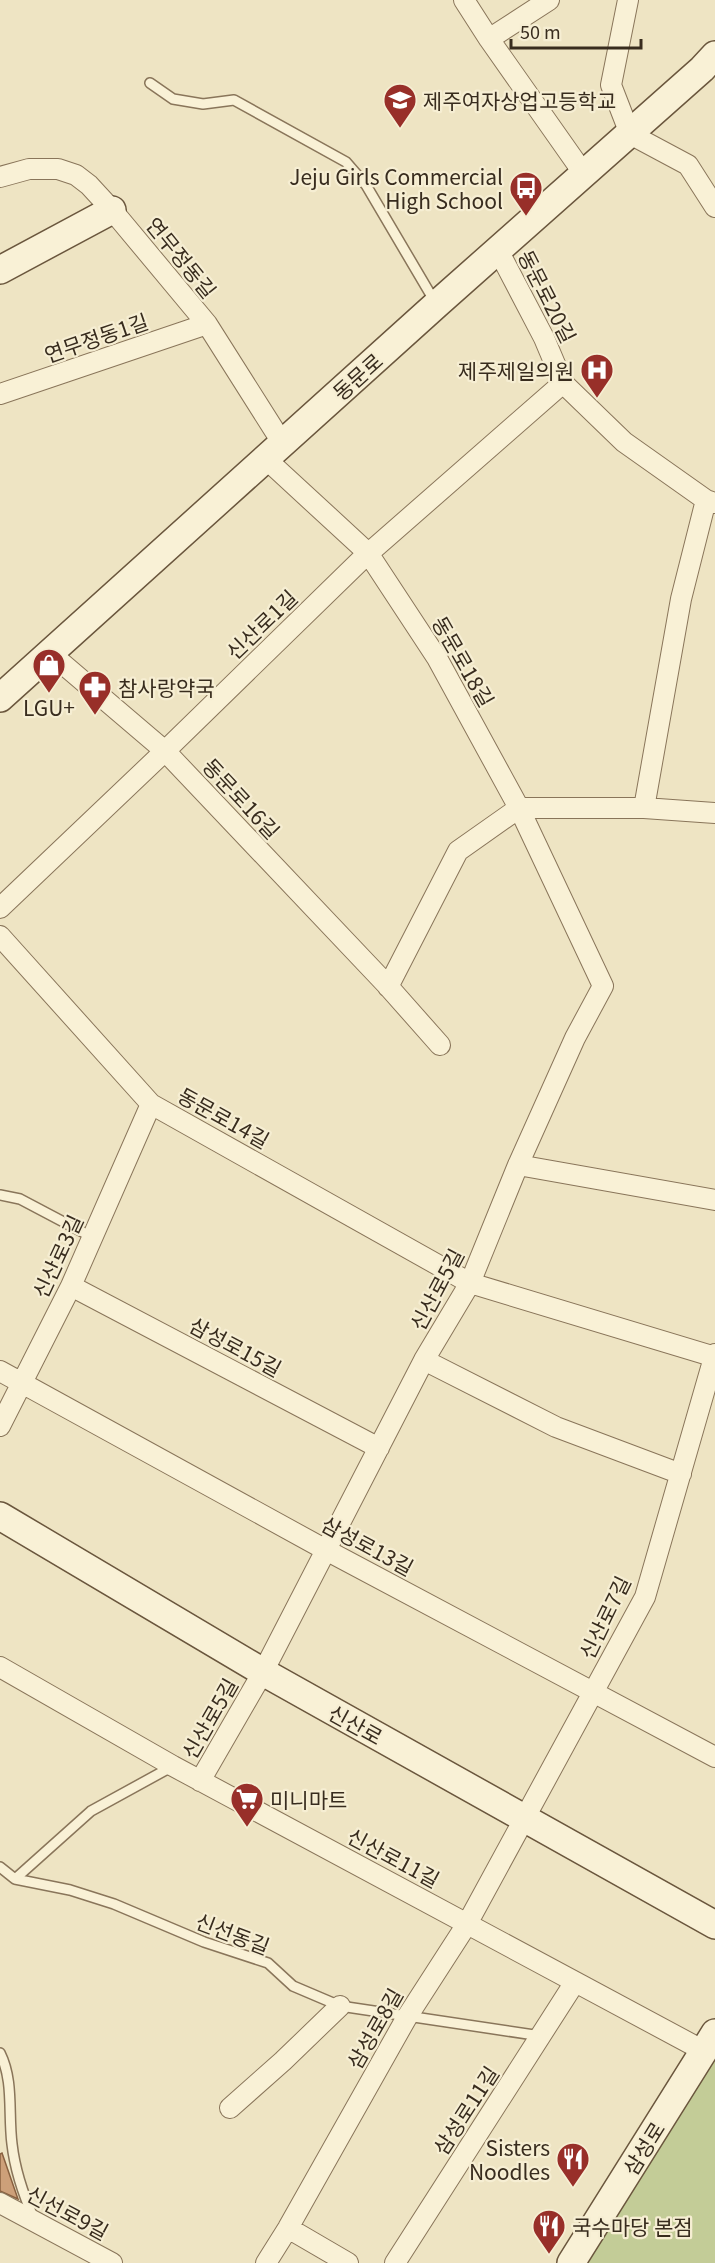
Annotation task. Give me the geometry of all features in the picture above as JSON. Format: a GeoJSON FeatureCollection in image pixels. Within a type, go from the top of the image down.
{"type":"FeatureCollection","features":[{"type":"Feature","properties":{"kind":"main road","name":"동문로"},"geometry":{"type":"LineString","coordinates":[[0,698],[437,304],[630,134],[715,55]]}},
{"type":"Feature","properties":{"kind":"main road"},"geometry":{"type":"LineString","coordinates":[[1,267],[112,210]]}},
{"type":"Feature","properties":{"kind":"main road","name":"신산로"},"geometry":{"type":"LineString","coordinates":[[0,1516],[263,1672],[715,1925]]}},
{"type":"Feature","properties":{"kind":"main road","name":"삼성로"},"geometry":{"type":"LineString","coordinates":[[571,2263],[709,2042]]}},
{"type":"Feature","properties":{"kind":"street"},"geometry":{"type":"LineString","coordinates":[[464,0],[584,174]]}},
{"type":"Feature","properties":{"kind":"street"},"geometry":{"type":"LineString","coordinates":[[489,39],[549,0]]}},
{"type":"Feature","properties":{"kind":"street"},"geometry":{"type":"LineString","coordinates":[[628,0],[611,85],[630,134],[688,165],[715,207]]}},
{"type":"Feature","properties":{"kind":"street","name":"연무정동길"},"geometry":{"type":"LineString","coordinates":[[0,177],[29,169],[58,169],[76,175],[89,185],[207,324],[274,452]]}},
{"type":"Feature","properties":{"kind":"street","name":"동문로20길"},"geometry":{"type":"LineString","coordinates":[[498,250],[544,338],[563,383],[624,442],[711,502]]}},
{"type":"Feature","properties":{"kind":"street","name":"연무정동1길"},"geometry":{"type":"LineString","coordinates":[[0,394],[207,324]]}},
{"type":"Feature","properties":{"kind":"street","name":"신산로1길"},"geometry":{"type":"LineString","coordinates":[[0,908],[368,553],[563,383]]}},
{"type":"Feature","properties":{"kind":"street","name":"동문로18길"},"geometry":{"type":"LineString","coordinates":[[274,452],[368,553],[437,658],[519,808]]}},
{"type":"Feature","properties":{"kind":"street"},"geometry":{"type":"LineString","coordinates":[[644,808],[681,599],[711,502]]}},
{"type":"Feature","properties":{"kind":"street","name":"동문로16길"},"geometry":{"type":"LineString","coordinates":[[50,653],[165,751],[388,987],[440,1046]]}},
{"type":"Feature","properties":{"kind":"street"},"geometry":{"type":"LineString","coordinates":[[388,987],[458,851],[519,808],[644,808],[715,813]]}},
{"type":"Feature","properties":{"kind":"street","name":"신산로5길"},"geometry":{"type":"LineString","coordinates":[[200,1781],[263,1672],[424,1360],[470,1283],[518,1165],[575,1038],[603,986],[519,808]]}},
{"type":"Feature","properties":{"kind":"street","name":"동문로14길"},"geometry":{"type":"LineString","coordinates":[[0,936],[152,1104],[470,1283],[715,1356]]}},
{"type":"Feature","properties":{"kind":"street","name":"신산로3길"},"geometry":{"type":"LineString","coordinates":[[0,1426],[71,1286],[152,1104]]}},
{"type":"Feature","properties":{"kind":"street"},"geometry":{"type":"LineString","coordinates":[[518,1165],[715,1200]]}},
{"type":"Feature","properties":{"kind":"street","name":"삼성로15길"},"geometry":{"type":"LineString","coordinates":[[71,1286],[379,1448]]}},
{"type":"Feature","properties":{"kind":"street","name":"신산로7길"},"geometry":{"type":"LineString","coordinates":[[523,1818],[645,1597],[715,1356]]}},
{"type":"Feature","properties":{"kind":"street"},"geometry":{"type":"LineString","coordinates":[[424,1360],[556,1426],[681,1474]]}},
{"type":"Feature","properties":{"kind":"street","name":"삼성로13길"},"geometry":{"type":"LineString","coordinates":[[0,1371],[326,1550],[715,1757]]}},
{"type":"Feature","properties":{"kind":"street","name":"신산로11길"},"geometry":{"type":"LineString","coordinates":[[0,1667],[200,1781],[575,1982],[709,2042]]}},
{"type":"Feature","properties":{"kind":"street","name":"삼성로8길"},"geometry":{"type":"LineString","coordinates":[[266,2263],[407,2017],[467,1924],[523,1818]]}},
{"type":"Feature","properties":{"kind":"street","name":"삼성로11길"},"geometry":{"type":"LineString","coordinates":[[396,2263],[575,1982]]}},
{"type":"Feature","properties":{"kind":"street"},"geometry":{"type":"LineString","coordinates":[[230,2108],[340,2006]]}},
{"type":"Feature","properties":{"kind":"street","name":"신선로9길"},"geometry":{"type":"LineString","coordinates":[[0,2203],[112,2263]]}},
{"type":"Feature","properties":{"kind":"street"},"geometry":{"type":"LineString","coordinates":[[288,2228],[348,2263]]}},
{"type":"Feature","properties":{"kind":"lane"},"geometry":{"type":"LineString","coordinates":[[150,82],[173,99],[204,104],[234,100],[346,162],[366,184],[437,304]]}},
{"type":"Feature","properties":{"kind":"lane"},"geometry":{"type":"LineString","coordinates":[[0,1195],[20,1199],[92,1237]]}},
{"type":"Feature","properties":{"kind":"lane"},"geometry":{"type":"LineString","coordinates":[[15,1879],[91,1811],[173,1766]]}},
{"type":"Feature","properties":{"kind":"lane","name":"신선동길"},"geometry":{"type":"LineString","coordinates":[[0,1868],[15,1879],[70,1890],[114,1904],[204,1942],[268,1963],[293,1986],[340,2006],[541,2036]]}},
{"type":"Feature","properties":{"kind":"lane"},"geometry":{"type":"LineString","coordinates":[[0,2053],[9,2078],[11,2123],[18,2177],[35,2221]]}},
{"type":"Feature","properties":{"kind":"lane"},"geometry":{"type":"LineString","coordinates":[[0,2127],[11,2123]]}},
{"type":"Feature","properties":{"kind":"green space"},"geometry":{"type":"Polygon","coordinates":[[[715,2059],[715,2263],[588,2263],[715,2059]]]}},
{"type":"Feature","properties":{"kind":"building"},"geometry":{"type":"Polygon","coordinates":[[[2,2153],[18,2199],[0,2191],[0,2154],[2,2153]]]}},
{"type":"Feature","properties":{"kind":"place","name":"제주여자상업고등학교"},"geometry":{"type":"Point","coordinates":[400,129]}},
{"type":"Feature","properties":{"kind":"place","name":"Jeju Girls Commercial High School"},"geometry":{"type":"Point","coordinates":[526,217]}},
{"type":"Feature","properties":{"kind":"place","name":"제주제일의원"},"geometry":{"type":"Point","coordinates":[597,399]}},
{"type":"Feature","properties":{"kind":"place","name":"LGU+"},"geometry":{"type":"Point","coordinates":[49,694]}},
{"type":"Feature","properties":{"kind":"place","name":"참사랑약국"},"geometry":{"type":"Point","coordinates":[95,716]}},
{"type":"Feature","properties":{"kind":"place","name":"미니마트"},"geometry":{"type":"Point","coordinates":[247,1828]}},
{"type":"Feature","properties":{"kind":"place","name":"Sisters Noodles"},"geometry":{"type":"Point","coordinates":[573,2188]}},
{"type":"Feature","properties":{"kind":"place","name":"국수마당 본점"},"geometry":{"type":"Point","coordinates":[549,2255]}}]}
